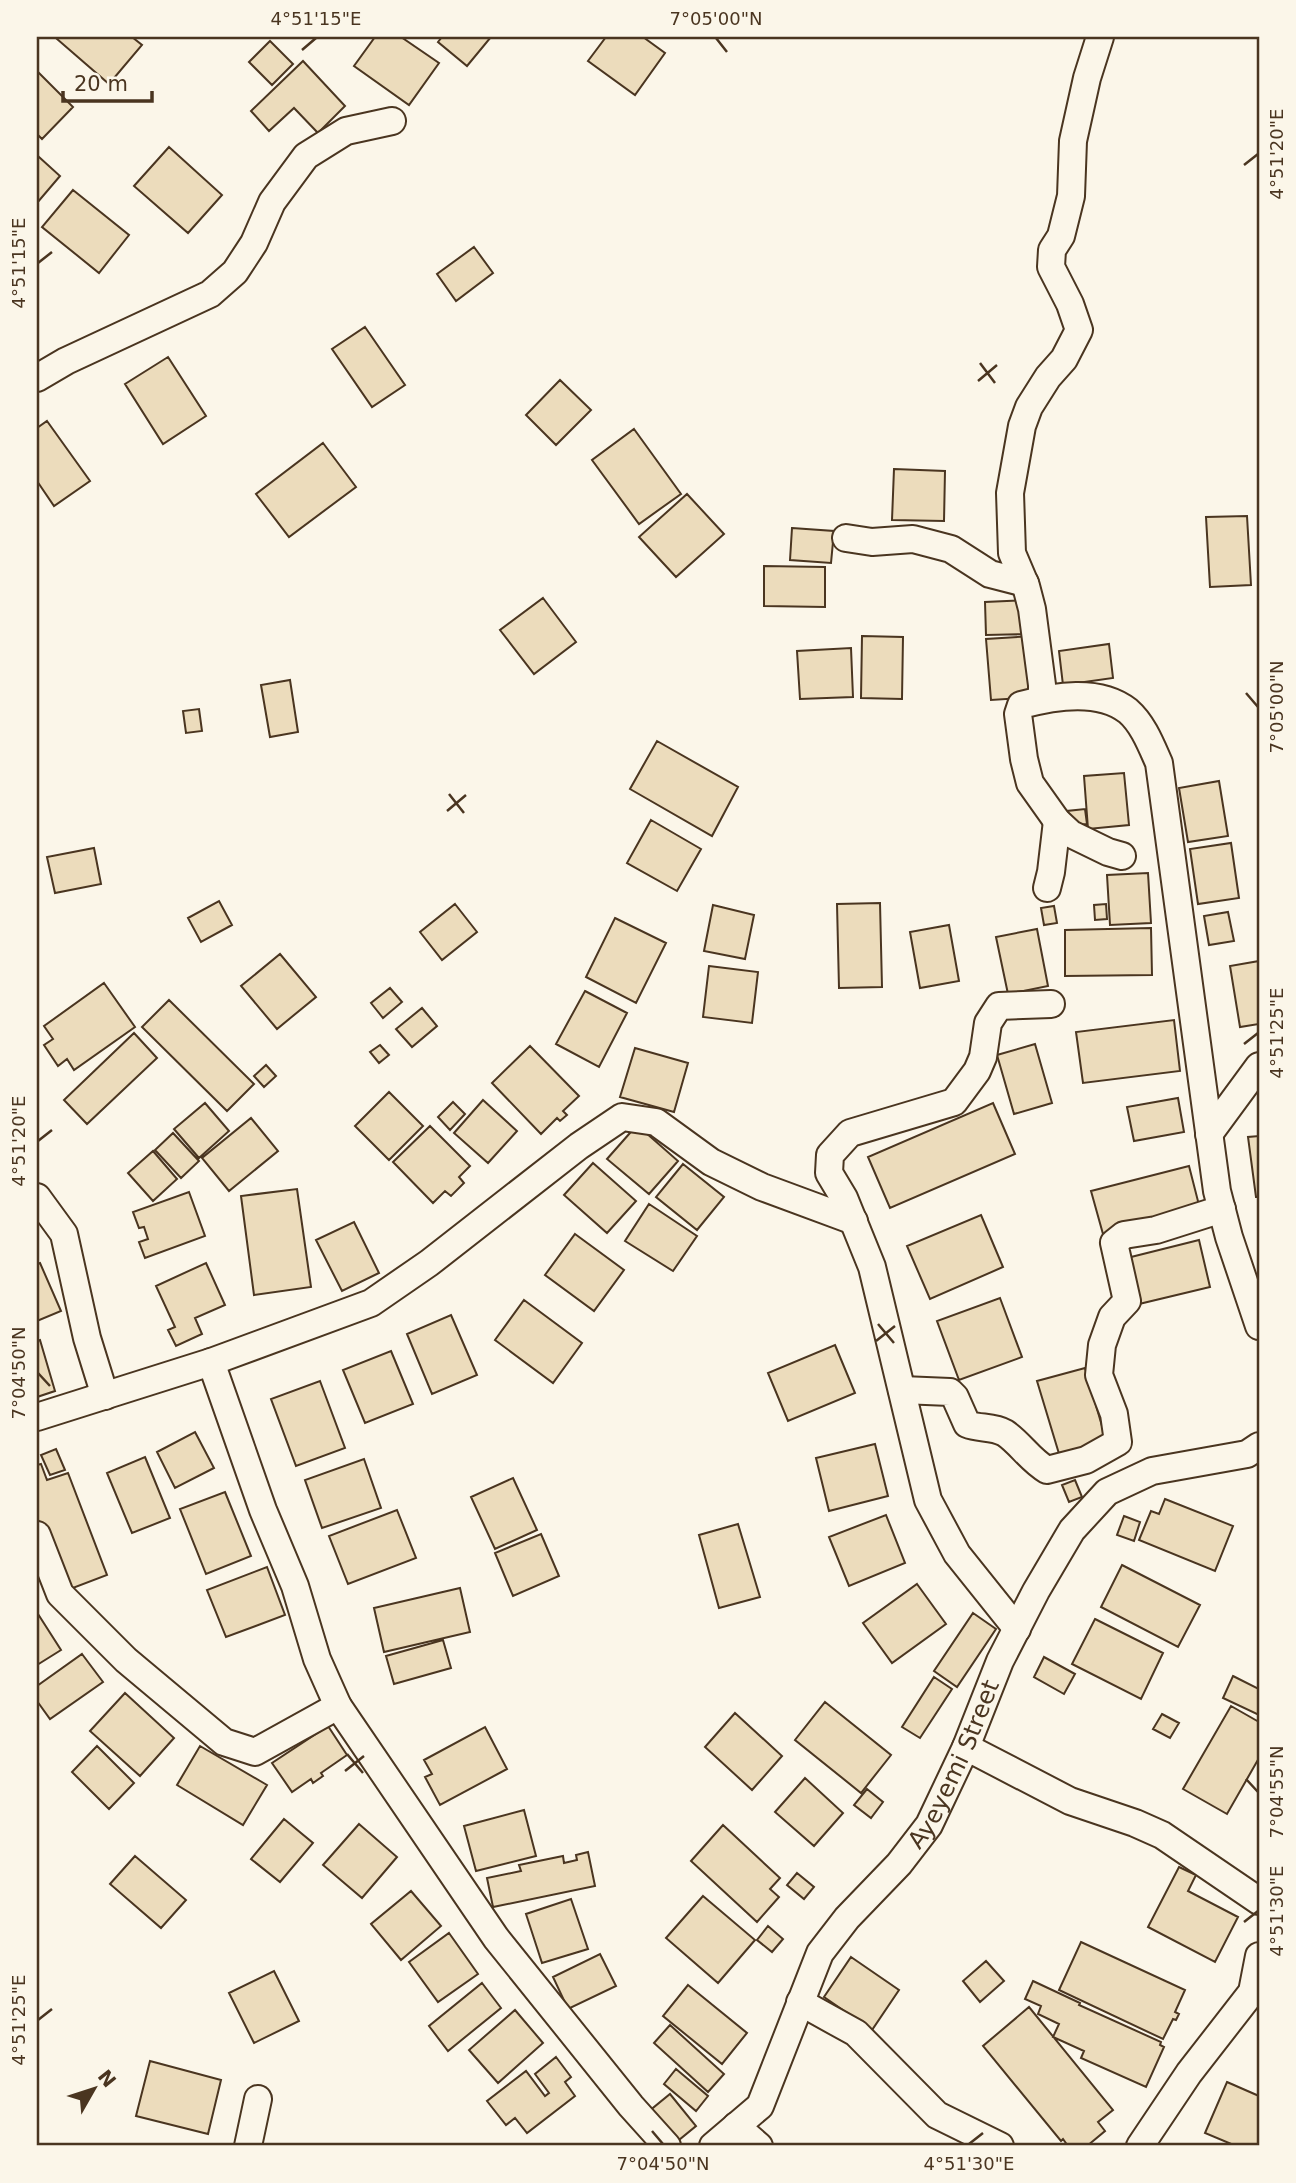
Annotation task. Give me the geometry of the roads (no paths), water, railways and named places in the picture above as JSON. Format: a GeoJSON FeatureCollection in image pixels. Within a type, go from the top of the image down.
{"type":"FeatureCollection","features":[{"type":"Feature","properties":{"kind":"street"},"geometry":{"type":"LineString","coordinates":[[1042,699],[1032,609],[1025,583],[1012,553],[1010,494],[1022,426],[1029,407],[1048,377],[1064,359],[1079,330],[1070,304],[1051,267],[1052,250],[1060,236],[1072,196],[1073,141],[1087,78],[1100,37]]}},
{"type":"Feature","properties":{"kind":"street"},"geometry":{"type":"LineString","coordinates":[[37,378],[66,361],[210,295],[235,272],[254,243],[272,202],[306,156],[346,131],[392,121]]}},
{"type":"Feature","properties":{"kind":"street"},"geometry":{"type":"LineString","coordinates":[[846,538],[872,542],[914,539],[951,549],[990,574],[1025,583]]}},
{"type":"Feature","properties":{"kind":"street"},"geometry":{"type":"LineString","coordinates":[[1122,856],[1071,834],[1057,821],[1030,783],[1018,714],[1021,705],[1052,696],[1111,701],[1129,712],[1148,738],[1159,763],[1217,1191],[1259,1326]]}},
{"type":"Feature","properties":{"kind":"street"},"geometry":{"type":"LineString","coordinates":[[1047,888],[1057,821]]}},
{"type":"Feature","properties":{"kind":"street"},"geometry":{"type":"LineString","coordinates":[[1017,1629],[957,1553],[928,1500],[872,1267],[844,1198],[829,1173],[830,1155],[850,1133],[954,1102],[977,1071],[983,1057],[988,1023],[999,1006],[1051,1004]]}},
{"type":"Feature","properties":{"kind":"street"},"geometry":{"type":"LineString","coordinates":[[1209,1134],[1259,1066]]}},
{"type":"Feature","properties":{"kind":"street"},"geometry":{"type":"LineString","coordinates":[[37,1417],[211,1362],[371,1303],[429,1263],[579,1146],[622,1117],[656,1122],[711,1162],[762,1187],[854,1221]]}},
{"type":"Feature","properties":{"kind":"street"},"geometry":{"type":"LineString","coordinates":[[37,1197],[64,1234],[88,1338],[105,1396]]}},
{"type":"Feature","properties":{"kind":"street"},"geometry":{"type":"LineString","coordinates":[[902,1390],[950,1392],[967,1424],[977,1428],[996,1429],[1006,1434],[1047,1470],[1086,1460],[1118,1442],[1114,1414],[1099,1375],[1102,1345],[1112,1317],[1127,1301],[1114,1243],[1124,1235],[1156,1230],[1222,1209]]}},
{"type":"Feature","properties":{"kind":"street"},"geometry":{"type":"LineString","coordinates":[[211,1362],[263,1510],[295,1586],[317,1659],[338,1706],[495,1938],[631,2106],[667,2146]]}},
{"type":"Feature","properties":{"kind":"street","name":"Ayeyemi Street"},"geometry":{"type":"LineString","coordinates":[[713,2146],[760,2106],[820,1953],[846,1918],[900,1864],[929,1825],[966,1747],[1000,1661],[1072,1530],[1107,1492],[1152,1471],[1255,1454]]}},
{"type":"Feature","properties":{"kind":"street"},"geometry":{"type":"LineString","coordinates":[[37,1535],[60,1594],[126,1660],[223,1742],[255,1752],[338,1706]]}},
{"type":"Feature","properties":{"kind":"street"},"geometry":{"type":"LineString","coordinates":[[966,1747],[1070,1801],[1162,1835],[1259,1901],[1259,1911]]}},
{"type":"Feature","properties":{"kind":"street"},"geometry":{"type":"LineString","coordinates":[[1140,2146],[1189,2073],[1252,1992],[1259,1956]]}},
{"type":"Feature","properties":{"kind":"street"},"geometry":{"type":"LineString","coordinates":[[800,2002],[856,2033],[937,2115],[1000,2146]]}},
{"type":"Feature","properties":{"kind":"street"},"geometry":{"type":"LineString","coordinates":[[248,2146],[258,2099]]}},
{"type":"Feature","properties":{"kind":"street"},"geometry":{"type":"LineString","coordinates":[[736,2126],[759,2146]]}}]}
